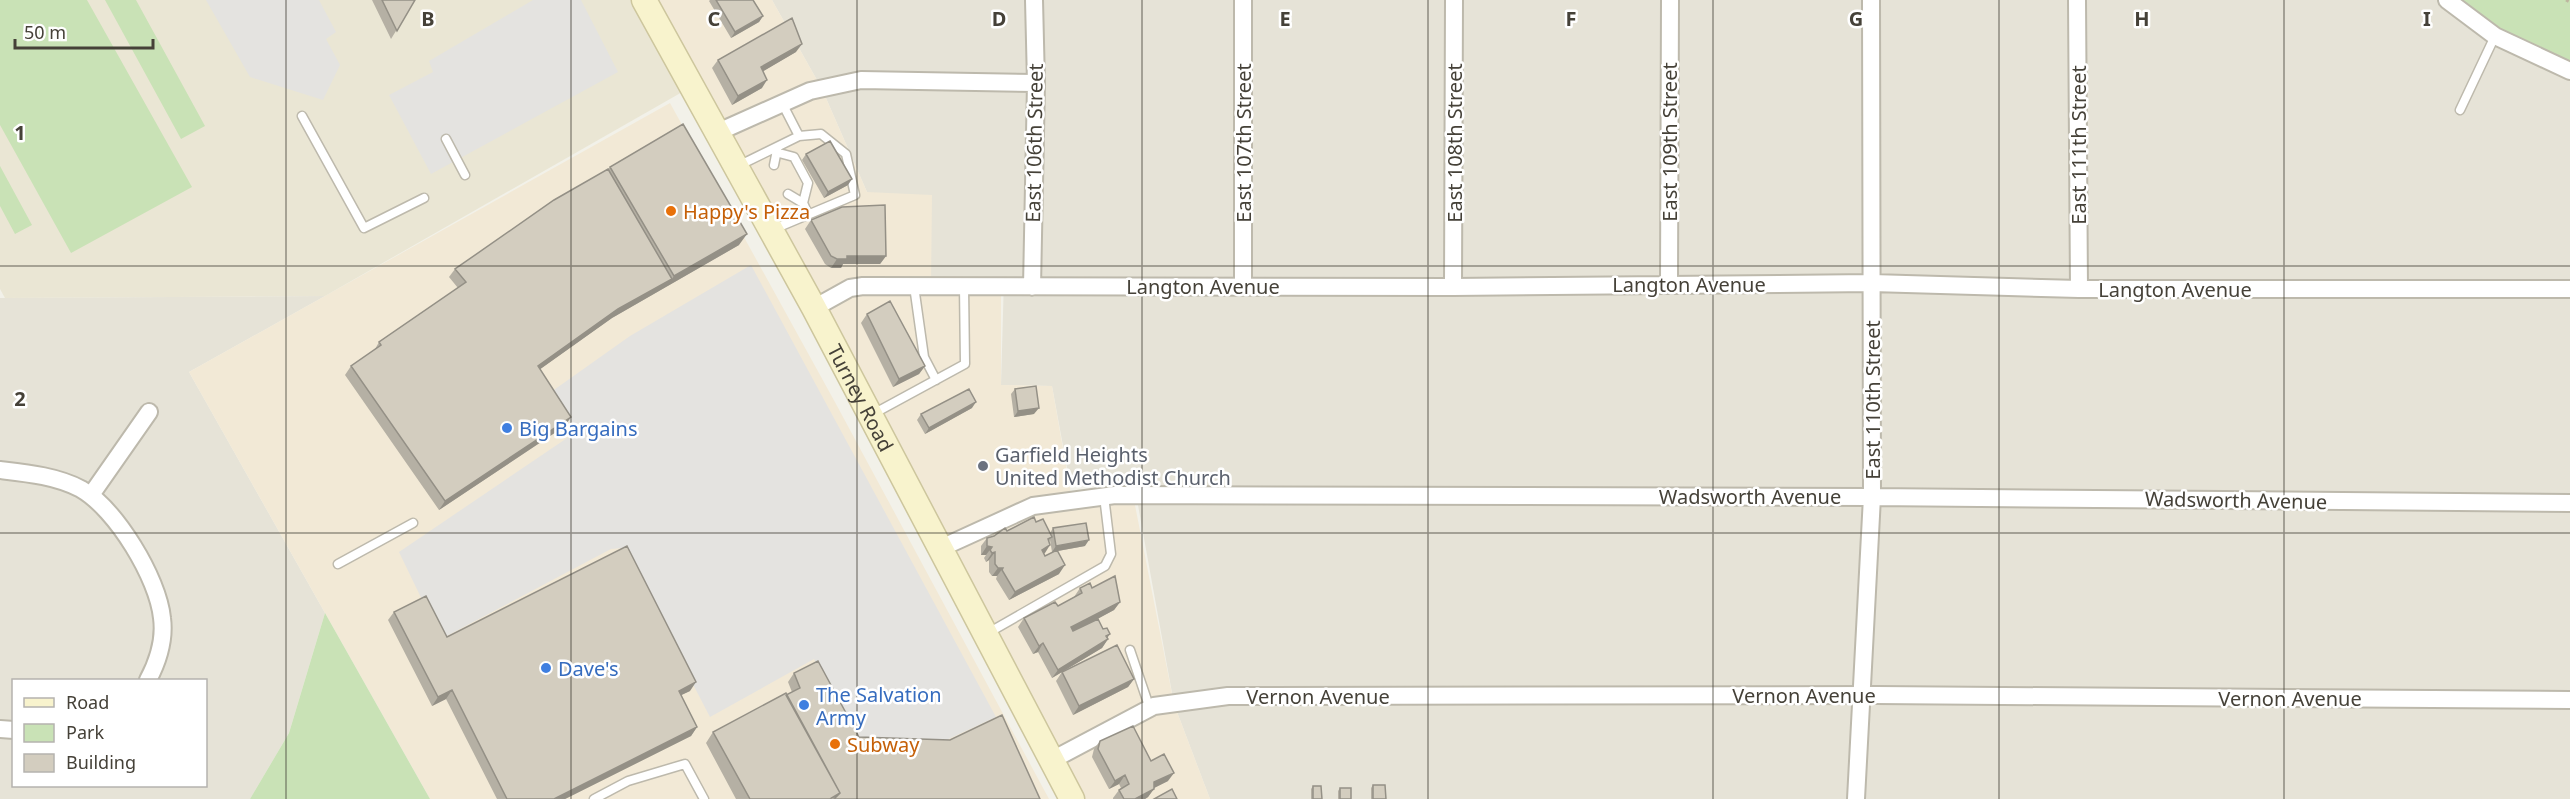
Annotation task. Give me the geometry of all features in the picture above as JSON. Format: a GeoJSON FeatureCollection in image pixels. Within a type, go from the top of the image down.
{"type":"FeatureCollection","features":[{"type":"Feature","properties":{"kind":"main road","name":"Turney Road"},"geometry":{"type":"LineString","coordinates":[[644,0],[814,308],[1072,799]]}},
{"type":"Feature","properties":{"kind":"street","name":"East 106th Street"},"geometry":{"type":"LineString","coordinates":[[1032,287],[1036,83],[1034,0]]}},
{"type":"Feature","properties":{"kind":"street","name":"East 107th Street"},"geometry":{"type":"LineString","coordinates":[[1243,0],[1243,286]]}},
{"type":"Feature","properties":{"kind":"street","name":"East 108th Street"},"geometry":{"type":"LineString","coordinates":[[1453,287],[1454,0]]}},
{"type":"Feature","properties":{"kind":"street","name":"East 109th Street"},"geometry":{"type":"LineString","coordinates":[[1669,283],[1670,0]]}},
{"type":"Feature","properties":{"kind":"street","name":"East 110th Street"},"geometry":{"type":"LineString","coordinates":[[1856,799],[1872,496],[1871,0]]}},
{"type":"Feature","properties":{"kind":"street","name":"East 111th Street"},"geometry":{"type":"LineString","coordinates":[[2077,0],[2079,289]]}},
{"type":"Feature","properties":{"kind":"street"},"geometry":{"type":"LineString","coordinates":[[2447,0],[2495,36],[2570,71]]}},
{"type":"Feature","properties":{"kind":"street"},"geometry":{"type":"LineString","coordinates":[[716,133],[810,91],[861,80],[1036,83]]}},
{"type":"Feature","properties":{"kind":"street","name":"Langton Avenue"},"geometry":{"type":"LineString","coordinates":[[814,308],[849,288],[914,286],[1453,287],[1669,283],[1872,283],[2079,289],[2570,289]]}},
{"type":"Feature","properties":{"kind":"street"},"geometry":{"type":"LineString","coordinates":[[91,495],[149,412]]}},
{"type":"Feature","properties":{"kind":"street"},"geometry":{"type":"LineString","coordinates":[[0,470],[69,483],[91,495],[125,530],[162,616],[162,641],[149,679]]}},
{"type":"Feature","properties":{"kind":"street","name":"Wadsworth Avenue"},"geometry":{"type":"LineString","coordinates":[[941,548],[1033,507],[1104,496],[1872,496],[2570,504]]}},
{"type":"Feature","properties":{"kind":"street","name":"Vernon Avenue"},"geometry":{"type":"LineString","coordinates":[[1053,760],[1150,709],[1228,696],[1860,695],[2570,700]]}},
{"type":"Feature","properties":{"kind":"lane"},"geometry":{"type":"LineString","coordinates":[[2460,111],[2495,36]]}},
{"type":"Feature","properties":{"kind":"lane"},"geometry":{"type":"LineString","coordinates":[[782,103],[799,136]]}},
{"type":"Feature","properties":{"kind":"lane"},"geometry":{"type":"LineString","coordinates":[[302,116],[364,228],[424,198]]}},
{"type":"Feature","properties":{"kind":"lane"},"geometry":{"type":"LineString","coordinates":[[735,167],[777,150],[799,136],[820,134],[846,154],[855,195],[771,230]]}},
{"type":"Feature","properties":{"kind":"lane"},"geometry":{"type":"LineString","coordinates":[[446,139],[465,175]]}},
{"type":"Feature","properties":{"kind":"lane"},"geometry":{"type":"LineString","coordinates":[[774,165],[777,150]]}},
{"type":"Feature","properties":{"kind":"lane"},"geometry":{"type":"LineString","coordinates":[[777,150],[794,157],[808,183],[803,203]]}},
{"type":"Feature","properties":{"kind":"lane"},"geometry":{"type":"LineString","coordinates":[[788,194],[803,203],[808,214]]}},
{"type":"Feature","properties":{"kind":"lane"},"geometry":{"type":"LineString","coordinates":[[914,286],[924,357],[936,380]]}},
{"type":"Feature","properties":{"kind":"lane"},"geometry":{"type":"LineString","coordinates":[[871,415],[965,364],[964,286]]}},
{"type":"Feature","properties":{"kind":"lane"},"geometry":{"type":"LineString","coordinates":[[986,634],[1105,566],[1111,554],[1104,496]]}},
{"type":"Feature","properties":{"kind":"lane"},"geometry":{"type":"LineString","coordinates":[[338,564],[413,523]]}},
{"type":"Feature","properties":{"kind":"lane"},"geometry":{"type":"LineString","coordinates":[[1130,650],[1150,709]]}},
{"type":"Feature","properties":{"kind":"lane"},"geometry":{"type":"LineString","coordinates":[[594,799],[628,781],[686,764],[704,799]]}},
{"type":"Feature","properties":{"kind":"shaded area"},"geometry":{"type":"Polygon","coordinates":[[[0,0],[642,0],[691,87],[325,296],[5,298],[0,289],[0,0]]]}},
{"type":"Feature","properties":{"kind":"shaded area"},"geometry":{"type":"Polygon","coordinates":[[[206,0],[319,0],[336,32],[326,39],[340,65],[323,100],[250,77],[206,0]]]}},
{"type":"Feature","properties":{"kind":"shaded area"},"geometry":{"type":"Polygon","coordinates":[[[533,0],[581,0],[618,72],[431,174],[389,95],[433,72],[429,61],[533,0]]]}},
{"type":"Feature","properties":{"kind":"shaded area"},"geometry":{"type":"Polygon","coordinates":[[[643,0],[772,0],[822,89],[867,192],[932,195],[931,286],[1001,286],[1001,385],[1052,386],[1072,500],[1133,495],[1174,704],[1210,799],[1072,799],[643,0]]]}},
{"type":"Feature","properties":{"kind":"shaded area"},"geometry":{"type":"Polygon","coordinates":[[[772,0],[2489,0],[2570,40],[2570,799],[1210,799],[1174,704],[1134,483],[1070,484],[1052,386],[1001,385],[1004,278],[930,278],[867,192],[822,89],[772,0]]]}},
{"type":"Feature","properties":{"kind":"shaded area"},"geometry":{"type":"Polygon","coordinates":[[[670,103],[836,404],[1049,799],[430,799],[189,372],[670,103]]]}},
{"type":"Feature","properties":{"kind":"shaded area"},"geometry":{"type":"Polygon","coordinates":[[[751,265],[996,717],[942,742],[861,740],[814,659],[710,717],[622,548],[611,549],[441,639],[399,552],[576,432],[551,392],[630,336],[751,265]]]}},
{"type":"Feature","properties":{"kind":"shaded area"},"geometry":{"type":"Polygon","coordinates":[[[325,296],[189,372],[325,613],[289,733],[250,799],[0,799],[0,298],[325,296]]]}},
{"type":"Feature","properties":{"kind":"green space"},"geometry":{"type":"Polygon","coordinates":[[[0,0],[87,0],[192,187],[71,253],[0,125],[0,0]]]}},
{"type":"Feature","properties":{"kind":"green space"},"geometry":{"type":"Polygon","coordinates":[[[105,0],[136,0],[205,126],[181,139],[105,0]]]}},
{"type":"Feature","properties":{"kind":"green space"},"geometry":{"type":"Polygon","coordinates":[[[2447,0],[2570,0],[2570,71],[2447,0]]]}},
{"type":"Feature","properties":{"kind":"green space"},"geometry":{"type":"Polygon","coordinates":[[[0,166],[32,225],[15,234],[0,206],[0,166]]]}},
{"type":"Feature","properties":{"kind":"green space"},"geometry":{"type":"Polygon","coordinates":[[[325,613],[430,799],[250,799],[289,733],[325,613]]]}},
{"type":"Feature","properties":{"kind":"building"},"geometry":{"type":"Polygon","coordinates":[[[382,0],[415,0],[397,31],[382,0]]]}},
{"type":"Feature","properties":{"kind":"building"},"geometry":{"type":"Polygon","coordinates":[[[716,0],[753,0],[763,16],[735,32],[716,0]]]}},
{"type":"Feature","properties":{"kind":"building"},"geometry":{"type":"Polygon","coordinates":[[[792,18],[802,44],[761,67],[767,80],[738,96],[718,60],[792,18]]]}},
{"type":"Feature","properties":{"kind":"building","name":"Happy's Pizza"},"geometry":{"type":"Polygon","coordinates":[[[683,124],[747,234],[674,276],[610,167],[683,124]]]}},
{"type":"Feature","properties":{"kind":"building"},"geometry":{"type":"Polygon","coordinates":[[[830,141],[852,179],[828,192],[806,154],[830,141]]]}},
{"type":"Feature","properties":{"kind":"building"},"geometry":{"type":"Polygon","coordinates":[[[608,169],[672,279],[618,309],[538,366],[571,417],[445,501],[351,366],[381,345],[379,342],[466,282],[455,269],[554,200],[608,169]]]}},
{"type":"Feature","properties":{"kind":"building"},"geometry":{"type":"Polygon","coordinates":[[[885,205],[886,256],[847,256],[847,259],[837,259],[831,256],[811,220],[842,207],[885,205]]]}},
{"type":"Feature","properties":{"kind":"building"},"geometry":{"type":"Polygon","coordinates":[[[890,301],[925,366],[899,379],[867,314],[890,301]]]}},
{"type":"Feature","properties":{"kind":"building"},"geometry":{"type":"Polygon","coordinates":[[[1036,386],[1039,408],[1018,411],[1015,389],[1036,386]]]}},
{"type":"Feature","properties":{"kind":"building"},"geometry":{"type":"Polygon","coordinates":[[[969,389],[976,402],[929,428],[921,414],[969,389]]]}},
{"type":"Feature","properties":{"kind":"building"},"geometry":{"type":"Polygon","coordinates":[[[1034,517],[1036,522],[1043,519],[1052,537],[1048,539],[1050,545],[1042,550],[1045,556],[1057,550],[1065,565],[1015,592],[1003,568],[998,568],[995,564],[995,552],[992,553],[990,550],[992,547],[987,546],[987,538],[1034,517]]]}},
{"type":"Feature","properties":{"kind":"building"},"geometry":{"type":"Polygon","coordinates":[[[1086,523],[1089,540],[1056,546],[1053,528],[1086,523]]]}},
{"type":"Feature","properties":{"kind":"building","name":"Dave's"},"geometry":{"type":"Polygon","coordinates":[[[627,546],[696,682],[679,691],[697,727],[554,799],[507,799],[452,690],[438,697],[394,612],[426,596],[447,637],[627,546]]]}},
{"type":"Feature","properties":{"kind":"building"},"geometry":{"type":"Polygon","coordinates":[[[1115,576],[1120,602],[1071,627],[1073,631],[1098,619],[1103,629],[1107,628],[1110,634],[1106,636],[1108,639],[1058,670],[1043,643],[1039,646],[1024,618],[1055,602],[1058,606],[1082,593],[1080,588],[1090,583],[1092,588],[1115,576]]]}},
{"type":"Feature","properties":{"kind":"building"},"geometry":{"type":"Polygon","coordinates":[[[1117,645],[1134,679],[1079,706],[1062,672],[1117,645]]]}},
{"type":"Feature","properties":{"kind":"building"},"geometry":{"type":"Polygon","coordinates":[[[818,661],[859,737],[950,740],[1002,715],[1040,799],[834,799],[840,793],[786,695],[800,688],[794,673],[818,661]]]}},
{"type":"Feature","properties":{"kind":"building"},"geometry":{"type":"Polygon","coordinates":[[[786,693],[840,793],[830,799],[750,799],[713,732],[786,693]]]}},
{"type":"Feature","properties":{"kind":"building"},"geometry":{"type":"Polygon","coordinates":[[[1133,726],[1151,761],[1164,754],[1174,773],[1154,782],[1154,789],[1135,799],[1124,799],[1119,790],[1129,784],[1125,775],[1115,781],[1098,749],[1100,741],[1133,726]]]}},
{"type":"Feature","properties":{"kind":"building"},"geometry":{"type":"Polygon","coordinates":[[[1373,785],[1385,785],[1386,799],[1373,799],[1373,785]]]}},
{"type":"Feature","properties":{"kind":"building"},"geometry":{"type":"Polygon","coordinates":[[[1313,786],[1321,786],[1322,799],[1313,799],[1313,786]]]}},
{"type":"Feature","properties":{"kind":"building"},"geometry":{"type":"Polygon","coordinates":[[[1340,788],[1351,788],[1351,799],[1340,799],[1340,788]]]}},
{"type":"Feature","properties":{"kind":"building"},"geometry":{"type":"Polygon","coordinates":[[[1172,789],[1177,799],[1154,799],[1172,789]]]}},
{"type":"Feature","properties":{"kind":"place","name":"Happy's Pizza"},"geometry":{"type":"Point","coordinates":[671,211]}},
{"type":"Feature","properties":{"kind":"place","name":"Big Bargains"},"geometry":{"type":"Point","coordinates":[507,428]}},
{"type":"Feature","properties":{"kind":"place","name":"Garfield Heights United Methodist Church"},"geometry":{"type":"Point","coordinates":[983,466]}},
{"type":"Feature","properties":{"kind":"place","name":"Dave's"},"geometry":{"type":"Point","coordinates":[546,668]}},
{"type":"Feature","properties":{"kind":"place","name":"The Salvation Army"},"geometry":{"type":"Point","coordinates":[804,705]}},
{"type":"Feature","properties":{"kind":"place","name":"Subway"},"geometry":{"type":"Point","coordinates":[835,744]}}]}
